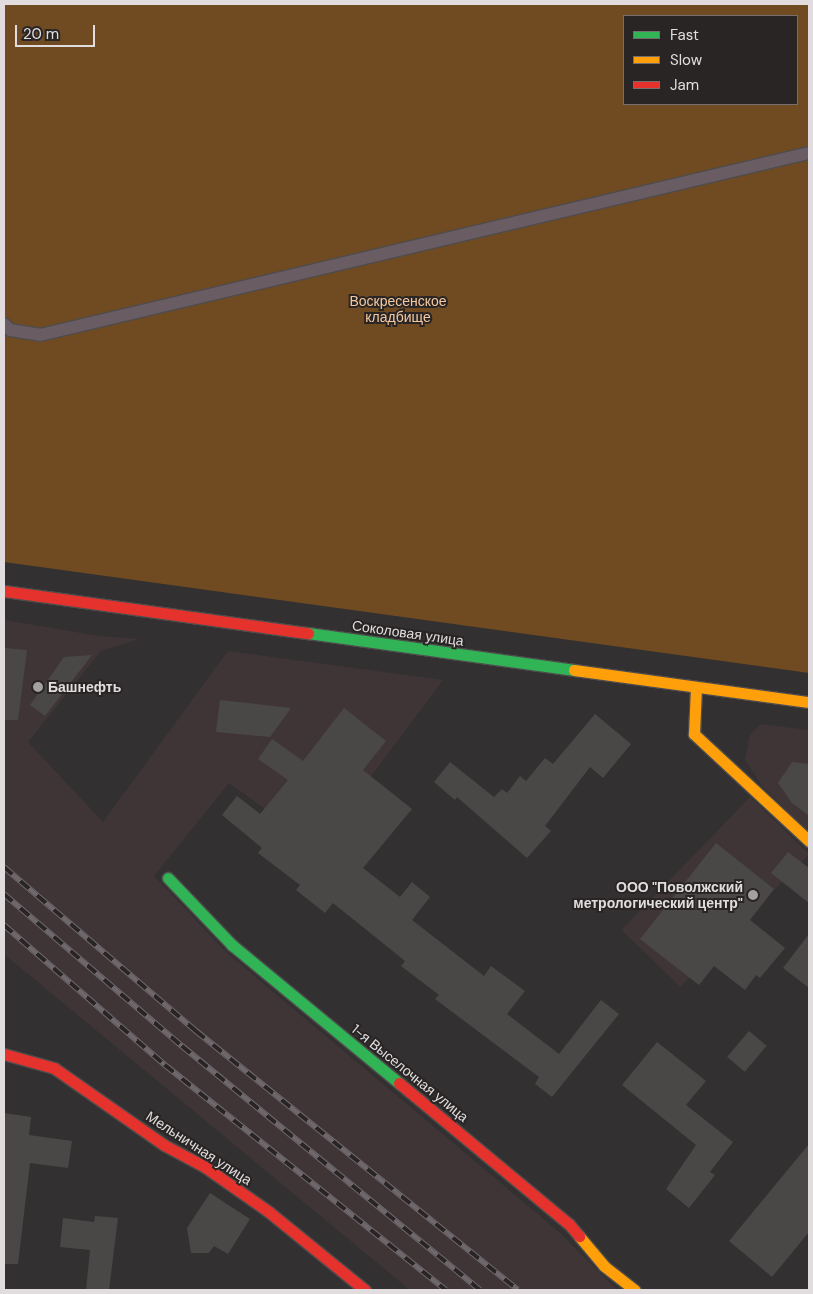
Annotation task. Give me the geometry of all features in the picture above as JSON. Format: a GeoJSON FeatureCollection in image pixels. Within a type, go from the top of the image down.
{"type":"FeatureCollection","features":[{"type":"Feature","properties":{"kind":"street","name":"Соколовая улица"},"geometry":{"type":"LineString","coordinates":[[4,590],[809,702]]}},
{"type":"Feature","properties":{"kind":"street"},"geometry":{"type":"LineString","coordinates":[[696,687],[694,734],[809,841]]}},
{"type":"Feature","properties":{"kind":"street","name":"1-я Выселочная улица"},"geometry":{"type":"LineString","coordinates":[[168,878],[232,945],[569,1224],[604,1266],[635,1290]]}},
{"type":"Feature","properties":{"kind":"street","name":"Мельничная улица"},"geometry":{"type":"LineString","coordinates":[[4,1054],[54,1068],[164,1145],[205,1167],[270,1212],[365,1290]]}},
{"type":"Feature","properties":{"kind":"lane"},"geometry":{"type":"LineString","coordinates":[[4,324],[10,330],[40,335],[809,153]]}},
{"type":"Feature","properties":{"kind":"shaded area"},"geometry":{"type":"Polygon","coordinates":[[[4,620],[99,636],[139,639],[101,651],[28,742],[103,822],[228,651],[443,680],[318,847],[229,783],[154,876],[227,953],[559,1232],[617,1290],[410,1290],[4,954],[4,620]]]}},
{"type":"Feature","properties":{"kind":"shaded area"},"geometry":{"type":"Polygon","coordinates":[[[761,724],[809,730],[809,832],[762,786],[745,760],[750,734],[761,724]]]}},
{"type":"Feature","properties":{"kind":"shaded area"},"geometry":{"type":"Polygon","coordinates":[[[750,797],[809,854],[680,987],[621,930],[750,797]]]}},
{"type":"Feature","properties":{"kind":"green space","name":"Воскресенское кладбище"},"geometry":{"type":"Polygon","coordinates":[[[4,4],[809,4],[809,673],[4,562],[4,4]]]}},
{"type":"Feature","properties":{"kind":"building"},"geometry":{"type":"Polygon","coordinates":[[[4,648],[27,650],[18,720],[4,720],[4,648]]]}},
{"type":"Feature","properties":{"kind":"building"},"geometry":{"type":"Polygon","coordinates":[[[92,655],[45,716],[30,705],[64,657],[92,655]]]}},
{"type":"Feature","properties":{"kind":"building"},"geometry":{"type":"Polygon","coordinates":[[[220,700],[291,708],[270,737],[216,732],[220,700]]]}},
{"type":"Feature","properties":{"kind":"building"},"geometry":{"type":"Polygon","coordinates":[[[344,708],[386,741],[363,770],[412,809],[363,868],[400,897],[412,882],[430,897],[412,920],[484,976],[491,966],[525,991],[507,1014],[559,1054],[601,1000],[619,1014],[552,1097],[535,1084],[539,1077],[435,999],[439,995],[401,966],[405,961],[333,903],[325,913],[296,890],[300,885],[258,853],[262,848],[222,815],[237,796],[260,814],[288,780],[258,759],[272,739],[303,761],[344,708]]]}},
{"type":"Feature","properties":{"kind":"building"},"geometry":{"type":"Polygon","coordinates":[[[595,714],[631,744],[603,778],[590,767],[545,826],[551,831],[527,858],[457,797],[455,800],[434,782],[450,762],[494,797],[502,789],[507,793],[520,776],[526,781],[545,758],[553,764],[595,714]]]}},
{"type":"Feature","properties":{"kind":"building"},"geometry":{"type":"Polygon","coordinates":[[[792,762],[809,764],[809,816],[792,803],[778,783],[792,762]]]}},
{"type":"Feature","properties":{"kind":"building"},"geometry":{"type":"Polygon","coordinates":[[[716,843],[774,889],[750,920],[785,948],[760,978],[756,975],[745,990],[714,966],[699,985],[640,939],[716,843]]]}},
{"type":"Feature","properties":{"kind":"building"},"geometry":{"type":"Polygon","coordinates":[[[788,852],[809,868],[809,903],[771,873],[788,852]]]}},
{"type":"Feature","properties":{"kind":"building"},"geometry":{"type":"Polygon","coordinates":[[[809,934],[809,988],[783,968],[809,934]]]}},
{"type":"Feature","properties":{"kind":"building"},"geometry":{"type":"Polygon","coordinates":[[[749,1031],[767,1046],[745,1072],[727,1057],[749,1031]]]}},
{"type":"Feature","properties":{"kind":"building"},"geometry":{"type":"Polygon","coordinates":[[[657,1042],[706,1081],[686,1105],[733,1142],[710,1172],[715,1175],[689,1208],[666,1189],[696,1145],[622,1085],[657,1042]]]}},
{"type":"Feature","properties":{"kind":"building"},"geometry":{"type":"Polygon","coordinates":[[[4,1113],[31,1117],[29,1135],[72,1141],[68,1168],[30,1163],[18,1264],[4,1264],[4,1113]]]}},
{"type":"Feature","properties":{"kind":"building"},"geometry":{"type":"Polygon","coordinates":[[[809,1144],[809,1232],[772,1277],[729,1241],[809,1144]]]}},
{"type":"Feature","properties":{"kind":"building"},"geometry":{"type":"Polygon","coordinates":[[[210,1193],[250,1219],[228,1254],[214,1246],[209,1253],[191,1253],[187,1228],[210,1193]]]}},
{"type":"Feature","properties":{"kind":"building"},"geometry":{"type":"Polygon","coordinates":[[[95,1216],[118,1218],[109,1290],[86,1290],[90,1250],[60,1247],[63,1218],[94,1222],[95,1216]]]}},
{"type":"Feature","properties":{"kind":"railway"},"geometry":{"type":"LineString","coordinates":[[4,867],[196,1031],[518,1290]]}},
{"type":"Feature","properties":{"kind":"railway"},"geometry":{"type":"LineString","coordinates":[[4,894],[182,1046],[480,1290]]}},
{"type":"Feature","properties":{"kind":"railway"},"geometry":{"type":"LineString","coordinates":[[4,925],[165,1065],[446,1290]]}},
{"type":"Feature","properties":{"kind":"traffic: fast"},"geometry":{"type":"LineString","coordinates":[[308,633],[574,670]]}},
{"type":"Feature","properties":{"kind":"traffic: fast"},"geometry":{"type":"LineString","coordinates":[[168,878],[232,945],[399,1083]]}},
{"type":"Feature","properties":{"kind":"traffic: slow"},"geometry":{"type":"LineString","coordinates":[[574,670],[809,702]]}},
{"type":"Feature","properties":{"kind":"traffic: slow"},"geometry":{"type":"LineString","coordinates":[[696,687],[694,734],[809,841]]}},
{"type":"Feature","properties":{"kind":"traffic: slow"},"geometry":{"type":"LineString","coordinates":[[579,1236],[604,1266],[635,1290]]}},
{"type":"Feature","properties":{"kind":"traffic: jam"},"geometry":{"type":"LineString","coordinates":[[4,591],[308,633]]}},
{"type":"Feature","properties":{"kind":"traffic: jam"},"geometry":{"type":"LineString","coordinates":[[4,1054],[54,1068],[164,1145],[205,1167],[269,1212],[365,1290]]}},
{"type":"Feature","properties":{"kind":"traffic: jam"},"geometry":{"type":"LineString","coordinates":[[399,1083],[569,1224],[579,1236]]}},
{"type":"Feature","properties":{"kind":"place","name":"Башнефть"},"geometry":{"type":"Point","coordinates":[38,687]}},
{"type":"Feature","properties":{"kind":"place","name":"ООО \"Поволжский метрологический центр\""},"geometry":{"type":"Point","coordinates":[753,895]}}]}
